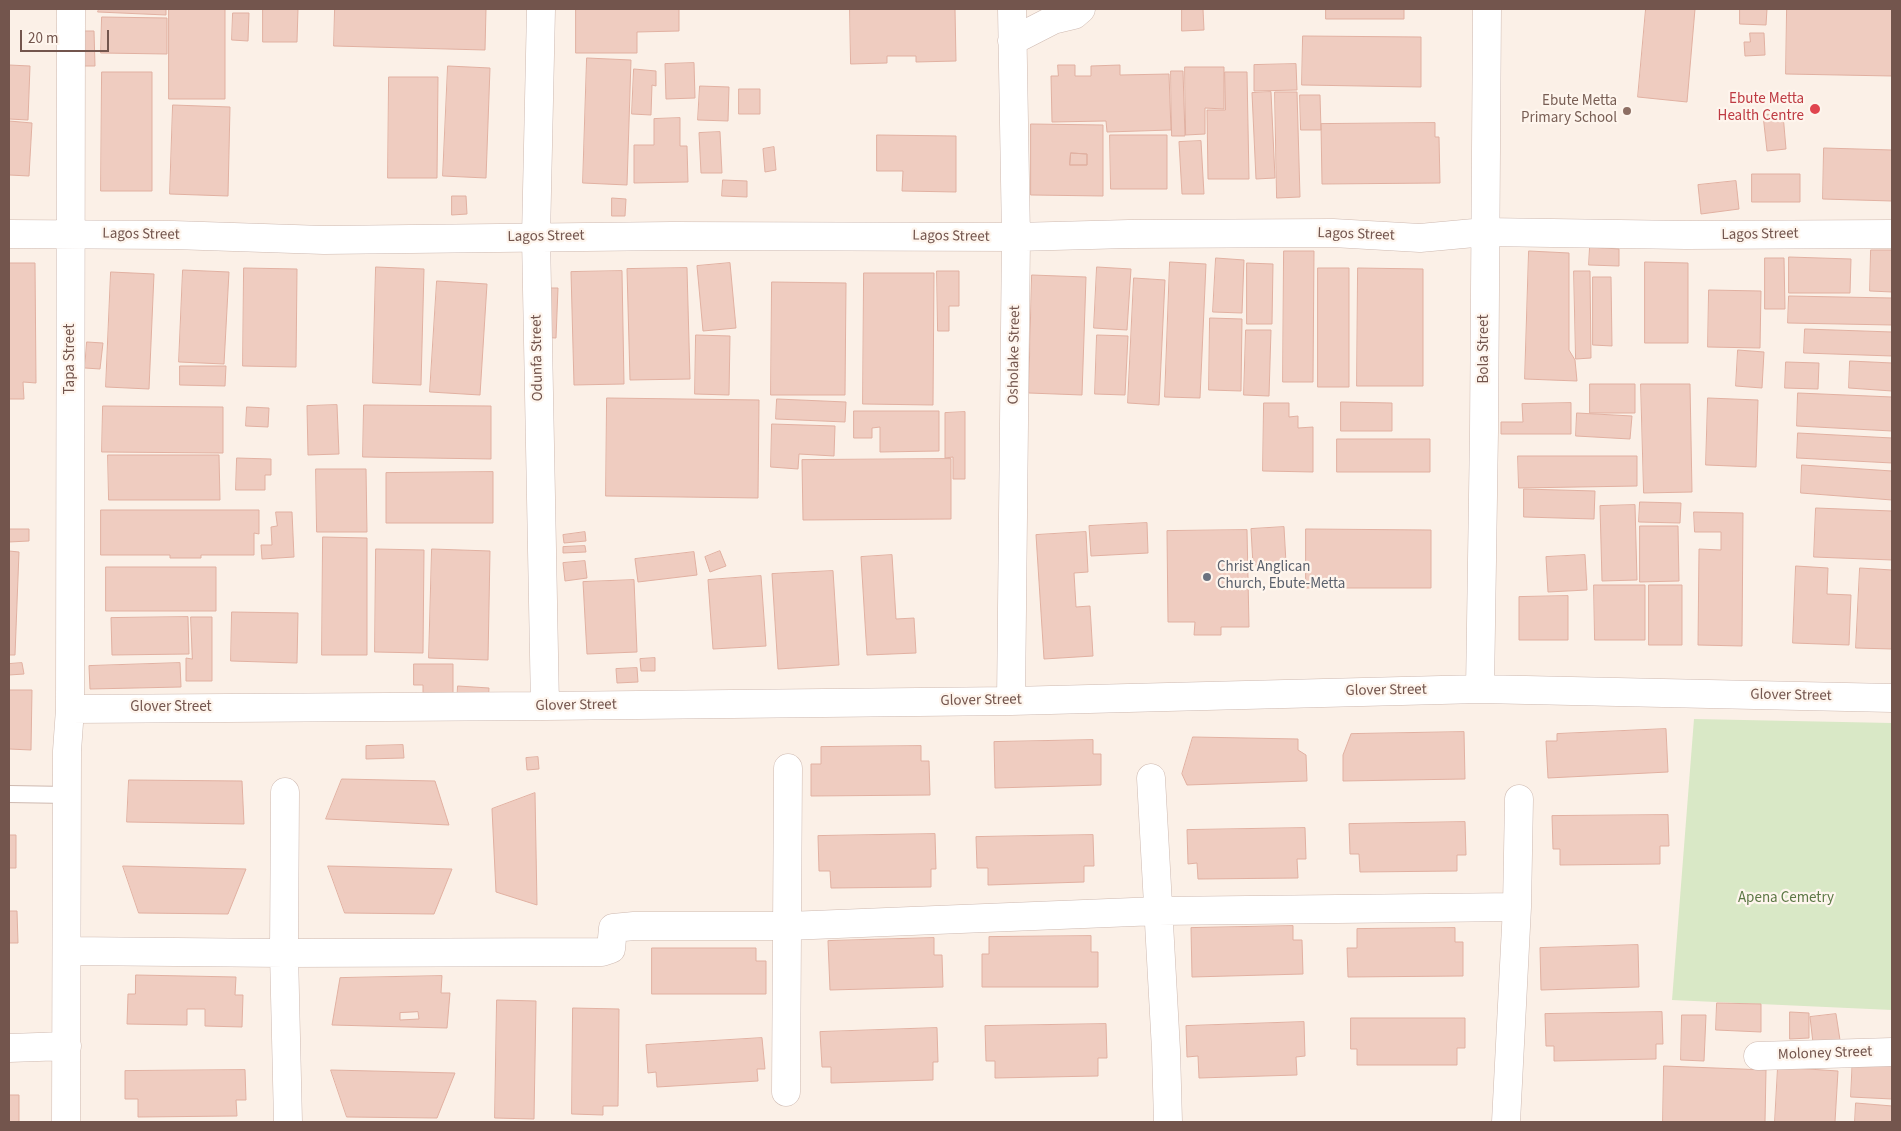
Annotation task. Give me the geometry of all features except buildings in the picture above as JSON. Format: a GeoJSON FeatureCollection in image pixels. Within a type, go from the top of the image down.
{"type":"FeatureCollection","features":[{"type":"Feature","properties":{"kind":"street","name":"Tapa Street"},"geometry":{"type":"LineString","coordinates":[[66,1122],[68,951],[67,750],[70,709],[70,9]]}},
{"type":"Feature","properties":{"kind":"street","name":"Odunfa Street"},"geometry":{"type":"LineString","coordinates":[[541,9],[536,237],[544,706]]}},
{"type":"Feature","properties":{"kind":"street","name":"Osholake Street"},"geometry":{"type":"LineString","coordinates":[[1011,701],[1016,237],[1012,9]]}},
{"type":"Feature","properties":{"kind":"street"},"geometry":{"type":"LineString","coordinates":[[1012,41],[1053,20],[1074,15],[1082,9]]}},
{"type":"Feature","properties":{"kind":"street","name":"Bola Street"},"geometry":{"type":"LineString","coordinates":[[1480,689],[1487,9]]}},
{"type":"Feature","properties":{"kind":"street","name":"Lagos Street"},"geometry":{"type":"LineString","coordinates":[[9,234],[324,240],[536,237],[1016,237],[1129,234],[1333,233],[1420,238],[1485,232],[1686,236],[1892,234]]}},
{"type":"Feature","properties":{"kind":"street","name":"Glover Street"},"geometry":{"type":"LineString","coordinates":[[70,709],[1011,701],[1480,689],[1892,698]]}},
{"type":"Feature","properties":{"kind":"street"},"geometry":{"type":"LineString","coordinates":[[786,1092],[788,768]]}},
{"type":"Feature","properties":{"kind":"street"},"geometry":{"type":"LineString","coordinates":[[1151,778],[1166,1050],[1168,1122]]}},
{"type":"Feature","properties":{"kind":"street"},"geometry":{"type":"LineString","coordinates":[[285,792],[284,954],[288,1122]]}},
{"type":"Feature","properties":{"kind":"street"},"geometry":{"type":"LineString","coordinates":[[1506,1122],[1517,907],[1518,799]]}},
{"type":"Feature","properties":{"kind":"street"},"geometry":{"type":"LineString","coordinates":[[68,951],[284,954],[602,952],[611,949],[613,928],[634,926],[788,926],[1158,911],[1517,907]]}},
{"type":"Feature","properties":{"kind":"street"},"geometry":{"type":"LineString","coordinates":[[9,1048],[67,1046]]}},
{"type":"Feature","properties":{"kind":"street","name":"Moloney Street"},"geometry":{"type":"LineString","coordinates":[[1758,1056],[1892,1052]]}},
{"type":"Feature","properties":{"kind":"lane"},"geometry":{"type":"LineString","coordinates":[[9,794],[68,795]]}},
{"type":"Feature","properties":{"kind":"green space","name":"Apena Cemetry"},"geometry":{"type":"Polygon","coordinates":[[[1694,719],[1892,723],[1892,1010],[1672,1000],[1694,719]]]}},
{"type":"Feature","properties":{"kind":"place","name":"Ebute Metta Health Centre"},"geometry":{"type":"Point","coordinates":[1815,109]}},
{"type":"Feature","properties":{"kind":"place","name":"Ebute Metta Primary School"},"geometry":{"type":"Point","coordinates":[1627,111]}},
{"type":"Feature","properties":{"kind":"place","name":"Christ Anglican Church, Ebute-Metta"},"geometry":{"type":"Point","coordinates":[1207,577]}}]}
